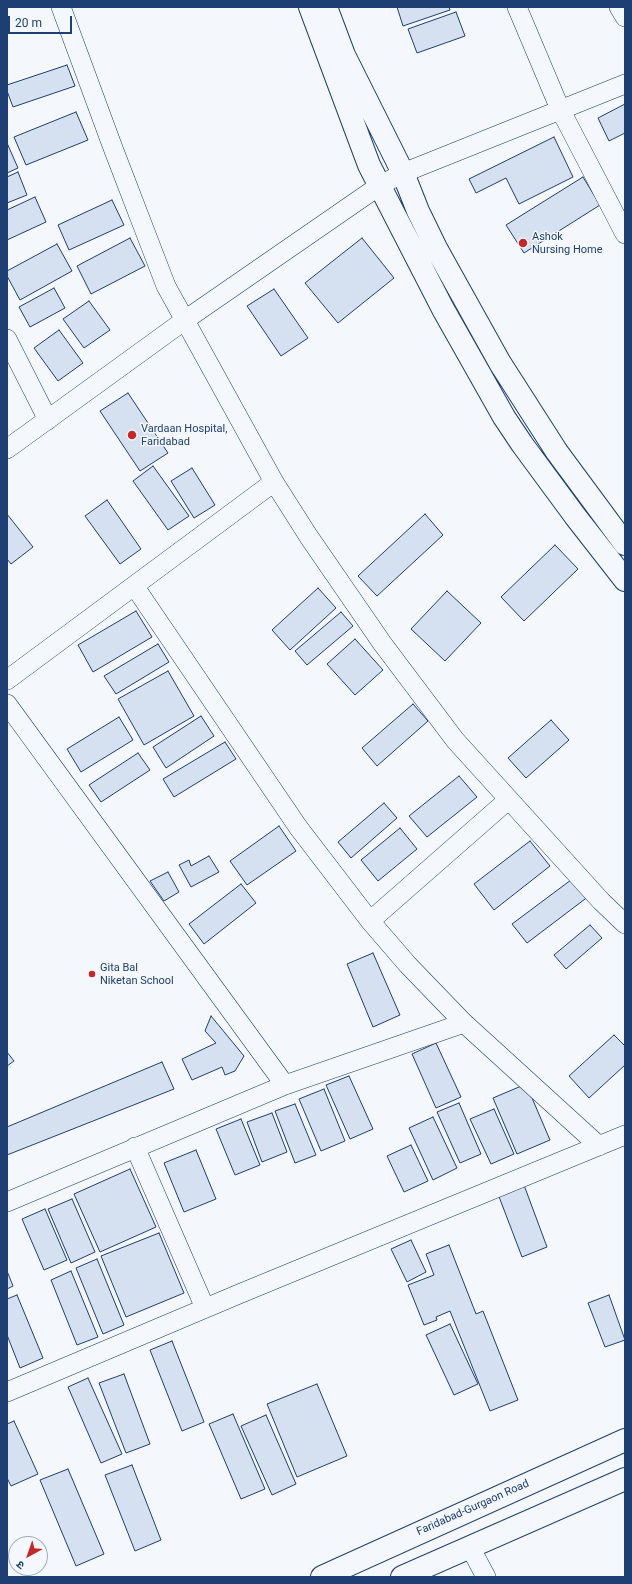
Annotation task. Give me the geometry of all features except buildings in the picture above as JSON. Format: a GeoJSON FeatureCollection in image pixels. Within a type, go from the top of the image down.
{"type":"FeatureCollection","features":[{"type":"Feature","properties":{"kind":"street"},"geometry":{"type":"LineString","coordinates":[[61,7],[166,286],[274,482],[309,537],[382,643],[455,740],[600,901],[625,924]]}},
{"type":"Feature","properties":{"kind":"street"},"geometry":{"type":"LineString","coordinates":[[310,7],[366,158],[443,309],[504,417],[575,516],[625,580]]}},
{"type":"Feature","properties":{"kind":"street"},"geometry":{"type":"LineString","coordinates":[[326,7],[344,55],[403,172],[418,211],[436,248],[500,363],[557,452],[625,544]]}},
{"type":"Feature","properties":{"kind":"street"},"geometry":{"type":"LineString","coordinates":[[517,7],[560,109],[625,234]]}},
{"type":"Feature","properties":{"kind":"street"},"geometry":{"type":"LineString","coordinates":[[620,7],[625,17]]}},
{"type":"Feature","properties":{"kind":"street"},"geometry":{"type":"LineString","coordinates":[[7,449],[185,320],[379,186],[403,172],[625,84]]}},
{"type":"Feature","properties":{"kind":"street"},"geometry":{"type":"LineString","coordinates":[[7,339],[48,420]]}},
{"type":"Feature","properties":{"kind":"street"},"geometry":{"type":"LineString","coordinates":[[7,680],[135,587],[274,482]]}},
{"type":"Feature","properties":{"kind":"street"},"geometry":{"type":"LineString","coordinates":[[135,587],[298,827],[370,921],[408,965],[464,1023],[599,1146]]}},
{"type":"Feature","properties":{"kind":"street"},"geometry":{"type":"LineString","coordinates":[[7,704],[285,1085]]}},
{"type":"Feature","properties":{"kind":"street"},"geometry":{"type":"LineString","coordinates":[[370,921],[508,800]]}},
{"type":"Feature","properties":{"kind":"street"},"geometry":{"type":"LineString","coordinates":[[7,1202],[285,1085],[464,1023]]}},
{"type":"Feature","properties":{"kind":"street"},"geometry":{"type":"LineString","coordinates":[[7,1392],[205,1308],[625,1135]]}},
{"type":"Feature","properties":{"kind":"street"},"geometry":{"type":"LineString","coordinates":[[135,1147],[205,1308]]}},
{"type":"Feature","properties":{"kind":"street","name":"Faridabad-Gurgaon Road"},"geometry":{"type":"LineString","coordinates":[[322,1577],[625,1440]]}},
{"type":"Feature","properties":{"kind":"street"},"geometry":{"type":"LineString","coordinates":[[402,1577],[625,1479]]}},
{"type":"Feature","properties":{"kind":"street"},"geometry":{"type":"LineString","coordinates":[[470,1547],[486,1577]]}},
{"type":"Feature","properties":{"kind":"place","name":"Ashok Nursing Home"},"geometry":{"type":"Point","coordinates":[523,243]}},
{"type":"Feature","properties":{"kind":"place","name":"Vardaan Hospital, Faridabad"},"geometry":{"type":"Point","coordinates":[132,435]}},
{"type":"Feature","properties":{"kind":"place","name":"Gita Bal Niketan School"},"geometry":{"type":"Point","coordinates":[92,974]}}]}
